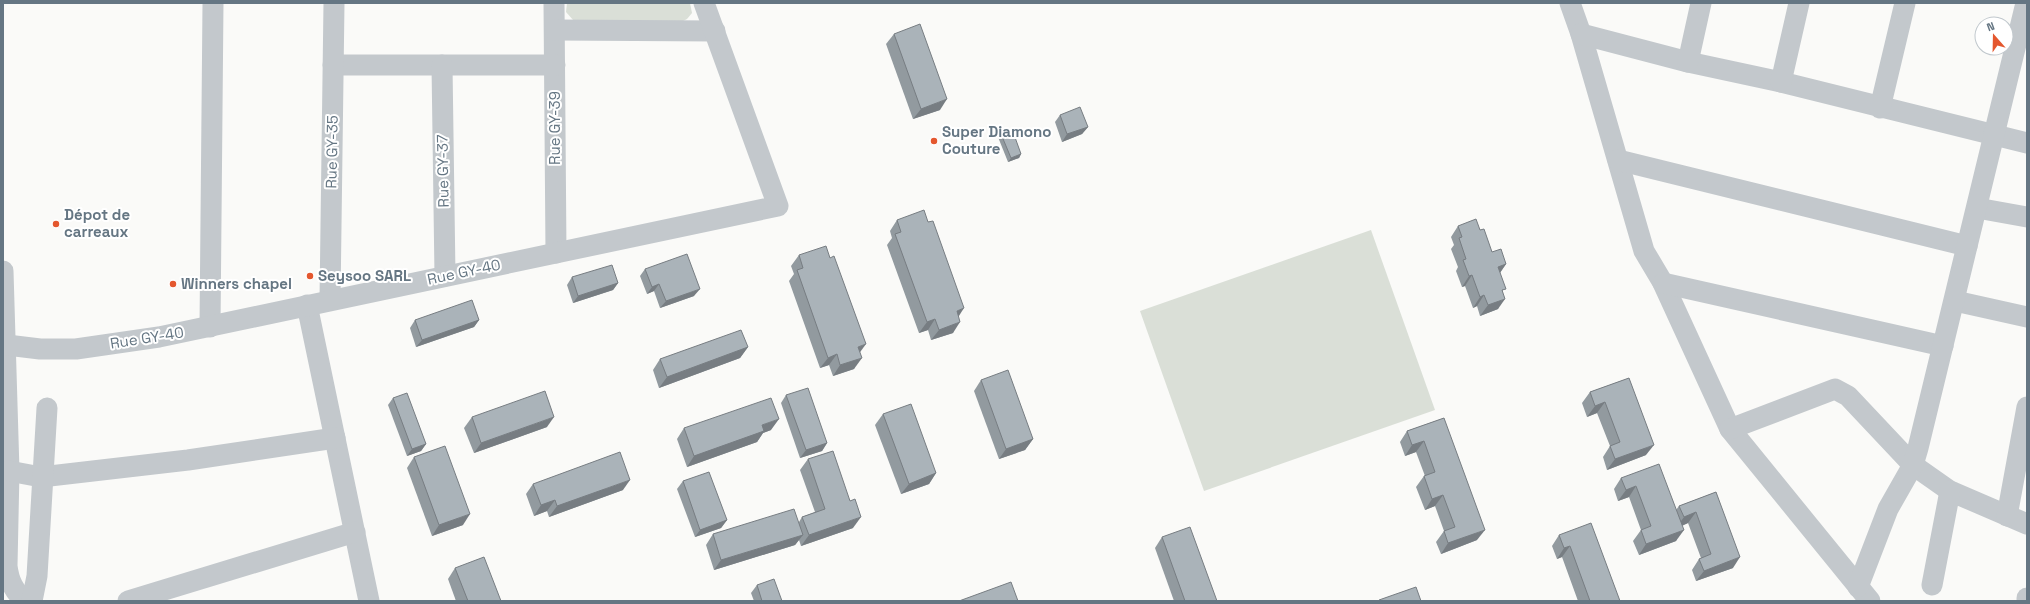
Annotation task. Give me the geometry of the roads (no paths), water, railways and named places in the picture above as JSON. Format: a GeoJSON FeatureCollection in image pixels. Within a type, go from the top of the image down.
{"type":"FeatureCollection","features":[{"type":"Feature","properties":{"kind":"street"},"geometry":{"type":"LineString","coordinates":[[210,327],[213,3]]}},
{"type":"Feature","properties":{"kind":"street","name":"Rue GY-35"},"geometry":{"type":"LineString","coordinates":[[330,300],[334,3]]}},
{"type":"Feature","properties":{"kind":"street","name":"Rue GY-39"},"geometry":{"type":"LineString","coordinates":[[554,3],[556,253]]}},
{"type":"Feature","properties":{"kind":"street"},"geometry":{"type":"LineString","coordinates":[[554,30],[714,31],[704,3]]}},
{"type":"Feature","properties":{"kind":"street"},"geometry":{"type":"LineString","coordinates":[[1570,3],[1582,34],[1644,250],[1663,283],[1730,429],[1864,594]]}},
{"type":"Feature","properties":{"kind":"street"},"geometry":{"type":"LineString","coordinates":[[1688,62],[1701,3]]}},
{"type":"Feature","properties":{"kind":"street"},"geometry":{"type":"LineString","coordinates":[[1781,82],[1799,3]]}},
{"type":"Feature","properties":{"kind":"street"},"geometry":{"type":"LineString","coordinates":[[1880,108],[1905,3]]}},
{"type":"Feature","properties":{"kind":"street"},"geometry":{"type":"LineString","coordinates":[[1864,594],[1888,509],[1913,465],[1955,301],[2026,3]]}},
{"type":"Feature","properties":{"kind":"street","name":"Rue GY-40"},"geometry":{"type":"LineString","coordinates":[[6,344],[40,349],[76,349],[159,337],[778,206],[714,31]]}},
{"type":"Feature","properties":{"kind":"street"},"geometry":{"type":"LineString","coordinates":[[1582,34],[1688,62],[1781,82],[1880,108],[2027,143]]}},
{"type":"Feature","properties":{"kind":"street"},"geometry":{"type":"LineString","coordinates":[[333,65],[555,65]]}},
{"type":"Feature","properties":{"kind":"street","name":"Rue GY-37"},"geometry":{"type":"LineString","coordinates":[[442,65],[444,276]]}},
{"type":"Feature","properties":{"kind":"street"},"geometry":{"type":"LineString","coordinates":[[1618,160],[1967,246]]}},
{"type":"Feature","properties":{"kind":"street"},"geometry":{"type":"LineString","coordinates":[[1977,208],[2027,217]]}},
{"type":"Feature","properties":{"kind":"street"},"geometry":{"type":"LineString","coordinates":[[3,271],[9,471],[7,534],[8,576],[12,587],[24,601]]}},
{"type":"Feature","properties":{"kind":"street"},"geometry":{"type":"LineString","coordinates":[[1663,283],[1943,346]]}},
{"type":"Feature","properties":{"kind":"street"},"geometry":{"type":"LineString","coordinates":[[1955,301],[2027,317]]}},
{"type":"Feature","properties":{"kind":"street"},"geometry":{"type":"LineString","coordinates":[[307,305],[369,601]]}},
{"type":"Feature","properties":{"kind":"street"},"geometry":{"type":"LineString","coordinates":[[1730,429],[1834,389],[1848,396],[1913,465],[1950,491],[2027,524]]}},
{"type":"Feature","properties":{"kind":"street"},"geometry":{"type":"LineString","coordinates":[[32,601],[37,576],[41,476],[47,408]]}},
{"type":"Feature","properties":{"kind":"street"},"geometry":{"type":"LineString","coordinates":[[2007,516],[2026,416]]}},
{"type":"Feature","properties":{"kind":"street"},"geometry":{"type":"LineString","coordinates":[[9,471],[41,476],[188,460],[335,438]]}},
{"type":"Feature","properties":{"kind":"street"},"geometry":{"type":"LineString","coordinates":[[1932,585],[1950,491]]}},
{"type":"Feature","properties":{"kind":"street"},"geometry":{"type":"LineString","coordinates":[[128,601],[355,532]]}},
{"type":"Feature","properties":{"kind":"place","name":"Super Diamono Couture"},"geometry":{"type":"Point","coordinates":[934,141]}},
{"type":"Feature","properties":{"kind":"place","name":"Dépot de carreaux"},"geometry":{"type":"Point","coordinates":[56,224]}},
{"type":"Feature","properties":{"kind":"place","name":"Seysoo SARL"},"geometry":{"type":"Point","coordinates":[310,276]}},
{"type":"Feature","properties":{"kind":"place","name":"Winners chapel"},"geometry":{"type":"Point","coordinates":[173,284]}}]}
